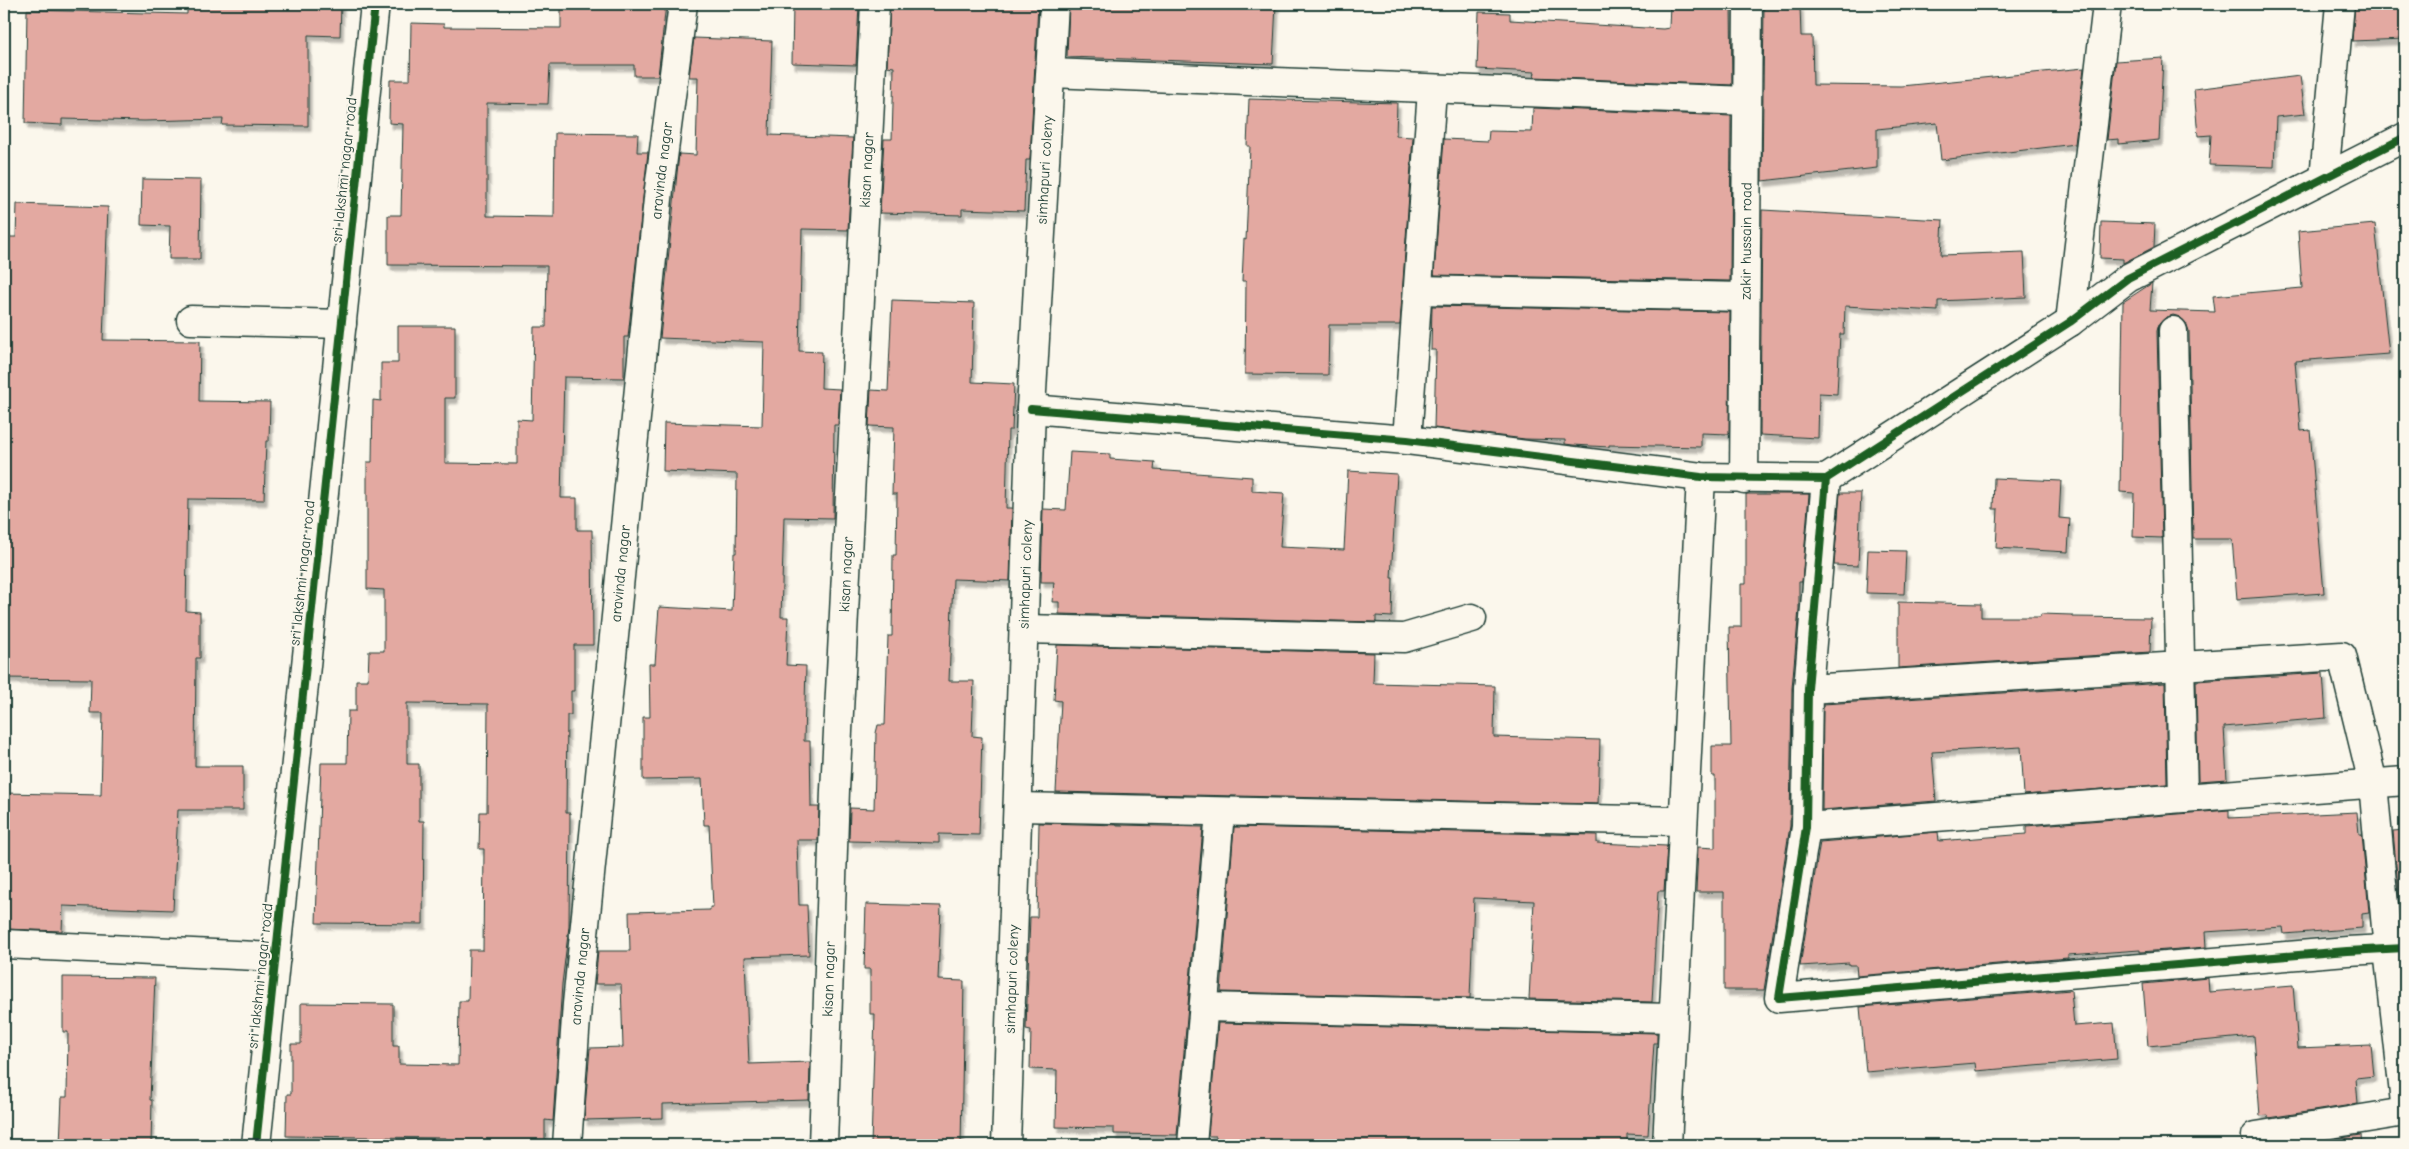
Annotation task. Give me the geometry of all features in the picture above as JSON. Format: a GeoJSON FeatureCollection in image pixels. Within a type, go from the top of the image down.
{"type":"FeatureCollection","features":[{"type":"Feature","properties":{"kind":"street","name":"sri lakshmi nagar road"},"geometry":{"type":"LineString","coordinates":[[256,1145],[375,4]]}},
{"type":"Feature","properties":{"kind":"street","name":"aravinda nagar"},"geometry":{"type":"LineString","coordinates":[[567,1145],[579,984],[659,189],[683,4]]}},
{"type":"Feature","properties":{"kind":"street","name":"kisan nagar"},"geometry":{"type":"LineString","coordinates":[[823,1145],[835,790],[875,4]]}},
{"type":"Feature","properties":{"kind":"street","name":"simhapuri coleny"},"geometry":{"type":"LineString","coordinates":[[1006,1145],[1031,409],[1054,4]]}},
{"type":"Feature","properties":{"kind":"street","name":"zakir hussain road"},"geometry":{"type":"LineString","coordinates":[[1744,479],[1748,4]]}},
{"type":"Feature","properties":{"kind":"street"},"geometry":{"type":"LineString","coordinates":[[2070,322],[2107,4]]}},
{"type":"Feature","properties":{"kind":"street"},"geometry":{"type":"LineString","coordinates":[[2324,178],[2340,4]]}},
{"type":"Feature","properties":{"kind":"street"},"geometry":{"type":"LineString","coordinates":[[1050,73],[1432,90],[1747,101]]}},
{"type":"Feature","properties":{"kind":"street"},"geometry":{"type":"LineString","coordinates":[[1407,440],[1432,90]]}},
{"type":"Feature","properties":{"kind":"street"},"geometry":{"type":"LineString","coordinates":[[1031,409],[1407,440],[1701,477],[1826,479],[2070,322],[2128,278],[2405,137]]}},
{"type":"Feature","properties":{"kind":"street"},"geometry":{"type":"LineString","coordinates":[[1418,290],[1745,297]]}},
{"type":"Feature","properties":{"kind":"street"},"geometry":{"type":"LineString","coordinates":[[191,320],[342,324]]}},
{"type":"Feature","properties":{"kind":"street"},"geometry":{"type":"LineString","coordinates":[[2173,331],[2183,798]]}},
{"type":"Feature","properties":{"kind":"street"},"geometry":{"type":"LineString","coordinates":[[1667,1145],[1701,477]]}},
{"type":"Feature","properties":{"kind":"street"},"geometry":{"type":"LineString","coordinates":[[1826,479],[1808,688],[1806,827],[1779,998],[2347,951],[2397,949]]}},
{"type":"Feature","properties":{"kind":"street"},"geometry":{"type":"LineString","coordinates":[[1024,628],[1404,638],[1472,618]]}},
{"type":"Feature","properties":{"kind":"street"},"geometry":{"type":"LineString","coordinates":[[1808,688],[2342,656],[2373,783],[2397,949],[2405,1103]]}},
{"type":"Feature","properties":{"kind":"street"},"geometry":{"type":"LineString","coordinates":[[1806,827],[2405,780]]}},
{"type":"Feature","properties":{"kind":"street"},"geometry":{"type":"LineString","coordinates":[[1018,807],[1683,822]]}},
{"type":"Feature","properties":{"kind":"street"},"geometry":{"type":"LineString","coordinates":[[1192,1145],[1220,812]]}},
{"type":"Feature","properties":{"kind":"street"},"geometry":{"type":"LineString","coordinates":[[4,944],[276,957]]}},
{"type":"Feature","properties":{"kind":"street"},"geometry":{"type":"LineString","coordinates":[[1204,1007],[1672,1018]]}},
{"type":"Feature","properties":{"kind":"street"},"geometry":{"type":"LineString","coordinates":[[2256,1136],[2405,1112]]}},
{"type":"Feature","properties":{"kind":"building"},"geometry":{"type":"Polygon","coordinates":[[[187,4],[341,4],[340,36],[308,35],[308,126],[222,125],[223,119],[144,121],[62,119],[62,125],[25,123],[27,10],[187,14],[187,4]]]}},
{"type":"Feature","properties":{"kind":"building"},"geometry":{"type":"Polygon","coordinates":[[[561,4],[666,4],[658,76],[634,76],[634,65],[550,65],[548,104],[487,103],[487,216],[554,217],[555,133],[638,134],[637,152],[648,152],[628,337],[624,337],[624,378],[564,377],[561,498],[577,498],[577,530],[592,530],[593,645],[574,645],[574,691],[571,691],[571,715],[567,715],[566,813],[570,813],[569,926],[562,984],[553,1121],[545,1120],[545,1145],[446,1145],[446,1138],[286,1136],[287,1094],[291,1094],[291,1044],[301,1044],[301,1003],[393,1004],[393,1046],[399,1046],[399,1064],[458,1065],[459,1001],[468,1001],[469,950],[483,950],[484,849],[479,849],[480,812],[487,812],[488,704],[407,703],[407,764],[419,764],[419,821],[424,821],[423,924],[316,923],[321,763],[347,763],[348,711],[356,711],[356,680],[368,680],[369,651],[384,651],[384,590],[367,589],[367,462],[372,462],[373,400],[381,401],[381,363],[398,363],[398,326],[455,326],[455,398],[445,398],[445,463],[517,464],[517,419],[532,420],[534,327],[546,327],[547,266],[388,265],[388,215],[401,215],[403,124],[389,123],[390,80],[410,80],[411,23],[444,24],[444,27],[561,28],[561,4]]]}},
{"type":"Feature","properties":{"kind":"building"},"geometry":{"type":"Polygon","coordinates":[[[793,4],[859,4],[856,65],[792,63],[793,4]]]}},
{"type":"Feature","properties":{"kind":"building"},"geometry":{"type":"Polygon","coordinates":[[[890,4],[1038,4],[1030,160],[1026,160],[1024,211],[962,209],[962,215],[880,213],[884,139],[892,139],[894,67],[887,66],[890,4]]]}},
{"type":"Feature","properties":{"kind":"building"},"geometry":{"type":"Polygon","coordinates":[[[1069,4],[1276,4],[1273,64],[1067,57],[1069,4]]]}},
{"type":"Feature","properties":{"kind":"building"},"geometry":{"type":"Polygon","coordinates":[[[1670,4],[1731,4],[1732,85],[1534,77],[1535,72],[1477,69],[1479,12],[1510,13],[1510,20],[1663,29],[1669,28],[1670,4]]]}},
{"type":"Feature","properties":{"kind":"building"},"geometry":{"type":"Polygon","coordinates":[[[2355,4],[2405,4],[2405,39],[2352,41],[2355,4]]]}},
{"type":"Feature","properties":{"kind":"building"},"geometry":{"type":"Polygon","coordinates":[[[1764,6],[1800,6],[1801,36],[1812,36],[1813,85],[1901,86],[2084,68],[2075,144],[1941,160],[1937,123],[1877,129],[1877,168],[1762,181],[1764,6]]]}},
{"type":"Feature","properties":{"kind":"building"},"geometry":{"type":"Polygon","coordinates":[[[694,38],[772,41],[769,135],[853,138],[848,230],[802,229],[799,351],[822,352],[821,388],[840,389],[838,425],[834,425],[833,518],[784,517],[781,617],[788,617],[786,665],[806,666],[804,741],[810,741],[811,807],[819,807],[818,840],[797,840],[799,905],[807,905],[809,955],[745,957],[749,1064],[810,1062],[809,1100],[663,1104],[663,1118],[584,1120],[590,1048],[623,1047],[621,984],[595,984],[598,951],[630,951],[629,912],[710,910],[710,907],[713,907],[709,825],[704,825],[702,779],[643,780],[643,717],[650,717],[649,664],[655,664],[659,607],[732,611],[734,553],[736,553],[737,474],[663,471],[664,423],[762,426],[764,342],[660,338],[679,154],[696,155],[698,77],[689,77],[694,38]]]}},
{"type":"Feature","properties":{"kind":"building"},"geometry":{"type":"Polygon","coordinates":[[[2163,58],[2159,140],[2119,144],[2119,139],[2107,140],[2116,61],[2163,58]]]}},
{"type":"Feature","properties":{"kind":"building"},"geometry":{"type":"Polygon","coordinates":[[[2300,76],[2305,114],[2276,117],[2274,167],[2209,165],[2211,135],[2198,136],[2194,89],[2300,76]]]}},
{"type":"Feature","properties":{"kind":"building"},"geometry":{"type":"Polygon","coordinates":[[[1249,99],[1397,103],[1396,136],[1413,137],[1400,325],[1329,325],[1328,375],[1245,374],[1246,281],[1242,281],[1244,239],[1246,240],[1250,146],[1247,146],[1249,99]]]}},
{"type":"Feature","properties":{"kind":"building"},"geometry":{"type":"Polygon","coordinates":[[[1533,108],[1731,116],[1730,281],[1434,275],[1444,139],[1488,141],[1489,131],[1532,132],[1533,108]]]}},
{"type":"Feature","properties":{"kind":"building"},"geometry":{"type":"Polygon","coordinates":[[[142,179],[201,180],[200,259],[169,259],[170,226],[141,225],[142,179]]]}},
{"type":"Feature","properties":{"kind":"building"},"geometry":{"type":"Polygon","coordinates":[[[17,204],[108,207],[103,340],[200,341],[199,401],[270,402],[269,441],[266,441],[264,500],[188,499],[186,611],[200,612],[200,658],[196,658],[195,766],[243,766],[243,810],[178,810],[173,910],[63,906],[62,931],[4,929],[4,793],[101,795],[103,713],[90,713],[91,679],[4,678],[4,374],[8,237],[16,237],[17,204]]]}},
{"type":"Feature","properties":{"kind":"building"},"geometry":{"type":"Polygon","coordinates":[[[1762,210],[1943,220],[1941,255],[2024,252],[2026,297],[1938,301],[1938,311],[1845,306],[1844,334],[1840,334],[1837,394],[1819,393],[1818,438],[1760,435],[1762,210]]]}},
{"type":"Feature","properties":{"kind":"building"},"geometry":{"type":"Polygon","coordinates":[[[2101,222],[2155,224],[2154,247],[2123,263],[2123,259],[2100,258],[2101,222]]]}},
{"type":"Feature","properties":{"kind":"building"},"geometry":{"type":"Polygon","coordinates":[[[2375,224],[2389,354],[2295,361],[2301,431],[2310,430],[2324,593],[2237,599],[2232,539],[2193,539],[2189,331],[2186,323],[2180,317],[2173,315],[2165,318],[2159,324],[2157,331],[2162,538],[2133,537],[2134,493],[2120,492],[2123,302],[2152,283],[2150,310],[2215,312],[2213,296],[2302,288],[2298,231],[2375,224]]]}},
{"type":"Feature","properties":{"kind":"building"},"geometry":{"type":"Polygon","coordinates":[[[892,300],[974,303],[972,382],[1014,384],[1012,430],[1008,430],[1006,508],[1012,508],[1010,581],[953,579],[949,681],[974,681],[972,736],[982,737],[979,835],[939,834],[939,843],[849,841],[850,808],[874,809],[876,733],[878,725],[885,725],[888,636],[892,636],[893,555],[896,555],[897,494],[892,494],[894,427],[869,426],[871,390],[888,391],[892,300]]]}},
{"type":"Feature","properties":{"kind":"building"},"geometry":{"type":"Polygon","coordinates":[[[1432,306],[1730,312],[1729,434],[1701,433],[1701,447],[1609,445],[1609,447],[1565,444],[1565,440],[1525,439],[1434,428],[1436,350],[1431,350],[1432,306]]]}},
{"type":"Feature","properties":{"kind":"building"},"geometry":{"type":"Polygon","coordinates":[[[1070,452],[1110,454],[1110,459],[1155,462],[1154,470],[1252,477],[1252,491],[1284,493],[1280,547],[1344,550],[1348,471],[1397,474],[1391,578],[1393,578],[1392,617],[1376,616],[1376,622],[1059,614],[1059,602],[1052,602],[1054,582],[1041,582],[1043,509],[1066,510],[1070,452]]]}},
{"type":"Feature","properties":{"kind":"building"},"geometry":{"type":"Polygon","coordinates":[[[1994,478],[2061,481],[2059,518],[2070,519],[2068,552],[1996,548],[1998,509],[1993,509],[1994,478]]]}},
{"type":"Feature","properties":{"kind":"building"},"geometry":{"type":"Polygon","coordinates":[[[1840,493],[1861,493],[1858,566],[1834,565],[1840,493]]]}},
{"type":"Feature","properties":{"kind":"building"},"geometry":{"type":"Polygon","coordinates":[[[1746,494],[1809,494],[1802,582],[1799,582],[1799,609],[1792,688],[1790,826],[1764,990],[1724,990],[1724,892],[1696,892],[1698,847],[1715,848],[1715,776],[1712,776],[1712,746],[1731,746],[1729,627],[1741,627],[1741,584],[1746,584],[1746,494]]]}},
{"type":"Feature","properties":{"kind":"building"},"geometry":{"type":"Polygon","coordinates":[[[1868,550],[1906,551],[1904,594],[1866,593],[1868,550]]]}},
{"type":"Feature","properties":{"kind":"building"},"geometry":{"type":"Polygon","coordinates":[[[1898,602],[1981,604],[1981,617],[2040,617],[2041,614],[2072,615],[2072,617],[2151,618],[2150,652],[1898,668],[1898,602]]]}},
{"type":"Feature","properties":{"kind":"building"},"geometry":{"type":"Polygon","coordinates":[[[1057,645],[1374,653],[1373,683],[1495,686],[1494,737],[1600,740],[1598,804],[1056,792],[1061,701],[1054,700],[1057,645]]]}},
{"type":"Feature","properties":{"kind":"building"},"geometry":{"type":"Polygon","coordinates":[[[2323,673],[2326,718],[2224,727],[2227,779],[2198,781],[2196,681],[2323,673]]]}},
{"type":"Feature","properties":{"kind":"building"},"geometry":{"type":"Polygon","coordinates":[[[2165,683],[2167,784],[2024,795],[2021,747],[1932,752],[1936,801],[1822,810],[1823,704],[2165,683]]]}},
{"type":"Feature","properties":{"kind":"building"},"geometry":{"type":"Polygon","coordinates":[[[2229,810],[2229,818],[2357,812],[2359,834],[2362,834],[2369,913],[2362,914],[2362,928],[2284,934],[2283,927],[2205,932],[2206,947],[2068,955],[2068,958],[1857,976],[1856,965],[1849,965],[1849,963],[1800,966],[1820,842],[1938,832],[1939,841],[2026,834],[2026,826],[2229,810]]]}},
{"type":"Feature","properties":{"kind":"building"},"geometry":{"type":"Polygon","coordinates":[[[1039,823],[1203,827],[1177,1135],[1114,1134],[1114,1128],[1056,1127],[1057,1070],[1030,1069],[1031,1030],[1026,1029],[1030,917],[1037,917],[1039,823]]]}},
{"type":"Feature","properties":{"kind":"building"},"geometry":{"type":"Polygon","coordinates":[[[1234,827],[1597,835],[1597,843],[1667,846],[1664,891],[1658,891],[1652,1002],[1529,999],[1534,901],[1474,898],[1470,998],[1221,992],[1234,827]]]}},
{"type":"Feature","properties":{"kind":"building"},"geometry":{"type":"Polygon","coordinates":[[[2405,830],[2405,910],[2400,910],[2393,831],[2405,830]]]}},
{"type":"Feature","properties":{"kind":"building"},"geometry":{"type":"Polygon","coordinates":[[[866,904],[941,906],[938,980],[964,981],[961,1145],[871,1145],[875,1014],[870,1014],[870,969],[864,969],[866,904]]]}},
{"type":"Feature","properties":{"kind":"building"},"geometry":{"type":"Polygon","coordinates":[[[63,977],[155,978],[150,1100],[152,1100],[151,1145],[60,1145],[62,1097],[67,1097],[68,1032],[63,1032],[63,977]]]}},
{"type":"Feature","properties":{"kind":"building"},"geometry":{"type":"Polygon","coordinates":[[[2208,978],[2209,992],[2293,985],[2298,1048],[2371,1045],[2374,1076],[2356,1078],[2358,1104],[2268,1118],[2267,1115],[2260,1116],[2254,1036],[2148,1046],[2143,984],[2208,978]]]}},
{"type":"Feature","properties":{"kind":"building"},"geometry":{"type":"Polygon","coordinates":[[[2071,990],[2074,1026],[2114,1023],[2117,1059],[1976,1071],[1975,1063],[1866,1072],[1860,1007],[2071,990]]]}},
{"type":"Feature","properties":{"kind":"building"},"geometry":{"type":"Polygon","coordinates":[[[1218,1023],[1657,1033],[1657,1043],[1654,1043],[1648,1135],[1627,1134],[1627,1145],[1216,1145],[1216,1136],[1208,1136],[1218,1023]]]}},
{"type":"Feature","properties":{"kind":"building"},"geometry":{"type":"Polygon","coordinates":[[[2361,1135],[2362,1145],[2297,1145],[2361,1135]]]}},
{"type":"Feature","properties":{"kind":"cycle path"},"geometry":{"type":"LineString","coordinates":[[256,1145],[375,4]]}},
{"type":"Feature","properties":{"kind":"cycle path"},"geometry":{"type":"LineString","coordinates":[[1031,409],[1407,440],[1701,477],[1826,479],[2070,322],[2128,278],[2405,137]]}},
{"type":"Feature","properties":{"kind":"cycle path"},"geometry":{"type":"LineString","coordinates":[[1826,479],[1808,689],[1806,827],[1779,998],[2347,951],[2405,948]]}}]}
